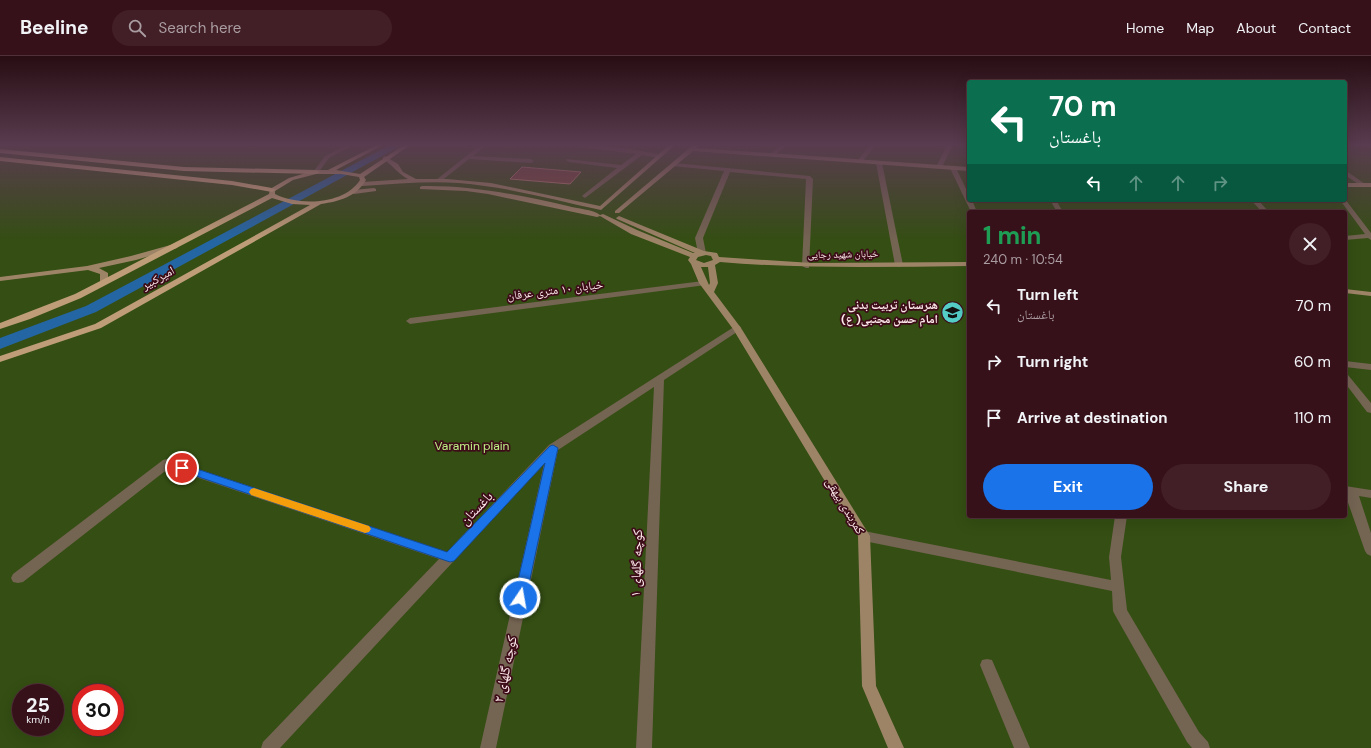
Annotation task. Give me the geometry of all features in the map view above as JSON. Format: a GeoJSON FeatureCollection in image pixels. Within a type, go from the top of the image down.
{"type":"FeatureCollection","features":[{"type":"Feature","properties":{"kind":"highway"},"geometry":{"type":"LineString","coordinates":[[174,177],[232,183],[272,193]]}},
{"type":"Feature","properties":{"kind":"main road","name":"امیرکبیر"},"geometry":{"type":"LineString","coordinates":[[0,326],[42,312],[104,283],[176,246],[272,193],[291,179],[297,177]]}},
{"type":"Feature","properties":{"kind":"main road"},"geometry":{"type":"LineString","coordinates":[[362,177],[363,180],[362,184]]}},
{"type":"Feature","properties":{"kind":"main road"},"geometry":{"type":"LineString","coordinates":[[409,177],[417,182]]}},
{"type":"Feature","properties":{"kind":"main road"},"geometry":{"type":"LineString","coordinates":[[635,177],[595,212],[694,260],[700,265],[714,262]]}},
{"type":"Feature","properties":{"kind":"main road"},"geometry":{"type":"LineString","coordinates":[[615,214],[658,177]]}},
{"type":"Feature","properties":{"kind":"main road"},"geometry":{"type":"LineString","coordinates":[[354,192],[362,184],[438,181],[474,182],[601,208],[611,207],[616,209],[615,214]]}},
{"type":"Feature","properties":{"kind":"main road"},"geometry":{"type":"LineString","coordinates":[[1347,185],[1371,185]]}},
{"type":"Feature","properties":{"kind":"main road"},"geometry":{"type":"LineString","coordinates":[[272,193],[276,199],[295,203],[320,202],[345,196],[354,192],[425,187],[497,193],[600,215],[615,214],[702,253],[714,255],[714,283],[706,287]]}},
{"type":"Feature","properties":{"kind":"main road","name":"امیرکبیر"},"geometry":{"type":"LineString","coordinates":[[0,359],[98,326],[320,202]]}},
{"type":"Feature","properties":{"kind":"main road"},"geometry":{"type":"LineString","coordinates":[[0,279],[87,268],[133,258],[176,246]]}},
{"type":"Feature","properties":{"kind":"main road"},"geometry":{"type":"LineString","coordinates":[[694,260],[702,253]]}},
{"type":"Feature","properties":{"kind":"main road","name":"کمربندی بیهقی"},"geometry":{"type":"LineString","coordinates":[[694,260],[706,287],[737,328],[864,536],[869,686],[896,748]]}},
{"type":"Feature","properties":{"kind":"main road","name":"خیابان شهید رجایی"},"geometry":{"type":"LineString","coordinates":[[714,262],[806,266],[967,264]]}},
{"type":"Feature","properties":{"kind":"main road"},"geometry":{"type":"LineString","coordinates":[[87,268],[100,270],[104,273],[104,283]]}},
{"type":"Feature","properties":{"kind":"main road"},"geometry":{"type":"LineString","coordinates":[[1347,291],[1371,294]]}},
{"type":"Feature","properties":{"kind":"street"},"geometry":{"type":"LineString","coordinates":[[438,181],[443,177]]}},
{"type":"Feature","properties":{"kind":"street"},"geometry":{"type":"LineString","coordinates":[[585,196],[609,177]]}},
{"type":"Feature","properties":{"kind":"street"},"geometry":{"type":"LineString","coordinates":[[702,253],[699,238],[725,177]]}},
{"type":"Feature","properties":{"kind":"street"},"geometry":{"type":"LineString","coordinates":[[806,266],[810,179],[808,177]]}},
{"type":"Feature","properties":{"kind":"street"},"geometry":{"type":"LineString","coordinates":[[882,177],[899,265]]}},
{"type":"Feature","properties":{"kind":"street"},"geometry":{"type":"LineString","coordinates":[[958,177],[967,194]]}},
{"type":"Feature","properties":{"kind":"street"},"geometry":{"type":"LineString","coordinates":[[1352,177],[1363,185]]}},
{"type":"Feature","properties":{"kind":"street"},"geometry":{"type":"LineString","coordinates":[[1256,202],[1264,210]]}},
{"type":"Feature","properties":{"kind":"street"},"geometry":{"type":"LineString","coordinates":[[1344,202],[1370,237]]}},
{"type":"Feature","properties":{"kind":"street"},"geometry":{"type":"LineString","coordinates":[[1347,238],[1370,237]]}},
{"type":"Feature","properties":{"kind":"street","name":"خیابان ۱۰ متری عرفان"},"geometry":{"type":"LineString","coordinates":[[410,321],[706,287]]}},
{"type":"Feature","properties":{"kind":"street","name":"باغستان"},"geometry":{"type":"LineString","coordinates":[[269,748],[553,448],[737,328]]}},
{"type":"Feature","properties":{"kind":"street"},"geometry":{"type":"LineString","coordinates":[[1347,364],[1371,367]]}},
{"type":"Feature","properties":{"kind":"street","name":"کوچه گلهای ۱"},"geometry":{"type":"LineString","coordinates":[[644,748],[658,380]]}},
{"type":"Feature","properties":{"kind":"street"},"geometry":{"type":"LineString","coordinates":[[1347,380],[1371,410]]}},
{"type":"Feature","properties":{"kind":"street","name":"کوچه گلهای ۲"},"geometry":{"type":"LineString","coordinates":[[488,748],[553,448]]}},
{"type":"Feature","properties":{"kind":"street"},"geometry":{"type":"LineString","coordinates":[[18,578],[167,463],[450,558]]}},
{"type":"Feature","properties":{"kind":"street"},"geometry":{"type":"LineString","coordinates":[[1371,494],[1348,491],[1371,551]]}},
{"type":"Feature","properties":{"kind":"street"},"geometry":{"type":"LineString","coordinates":[[1121,518],[1115,556],[1120,611],[1194,737],[1202,748]]}},
{"type":"Feature","properties":{"kind":"street"},"geometry":{"type":"LineString","coordinates":[[864,536],[1118,587]]}},
{"type":"Feature","properties":{"kind":"street"},"geometry":{"type":"LineString","coordinates":[[987,665],[1022,748]]}},
{"type":"Feature","properties":{"kind":"green space","name":"Varamin plain"},"geometry":{"type":"Polygon","coordinates":[[[0,177],[967,177],[967,202],[1347,202],[1347,177],[1371,177],[1371,748],[0,748],[0,177]]]}},
{"type":"Feature","properties":{"kind":"building"},"geometry":{"type":"Polygon","coordinates":[[[512,177],[576,177],[570,184],[510,179],[512,177]]]}},
{"type":"Feature","properties":{"kind":"waterway"},"geometry":{"type":"LineString","coordinates":[[0,344],[91,309],[337,177]]}},
{"type":"Feature","properties":{"kind":"slow traffic"},"geometry":{"type":"LineString","coordinates":[[254,492],[365,529]]}},
{"type":"Feature","properties":{"kind":"place","name":"هنرستان تربیت بدنی امام حسن مجتبی( ع)"},"geometry":{"type":"Point","coordinates":[953,312]}},
{"type":"Feature","properties":{"kind":"route"},"geometry":{"type":"LineString","coordinates":[[182,468],[450,558],[553,448],[520,598]]}}]}
